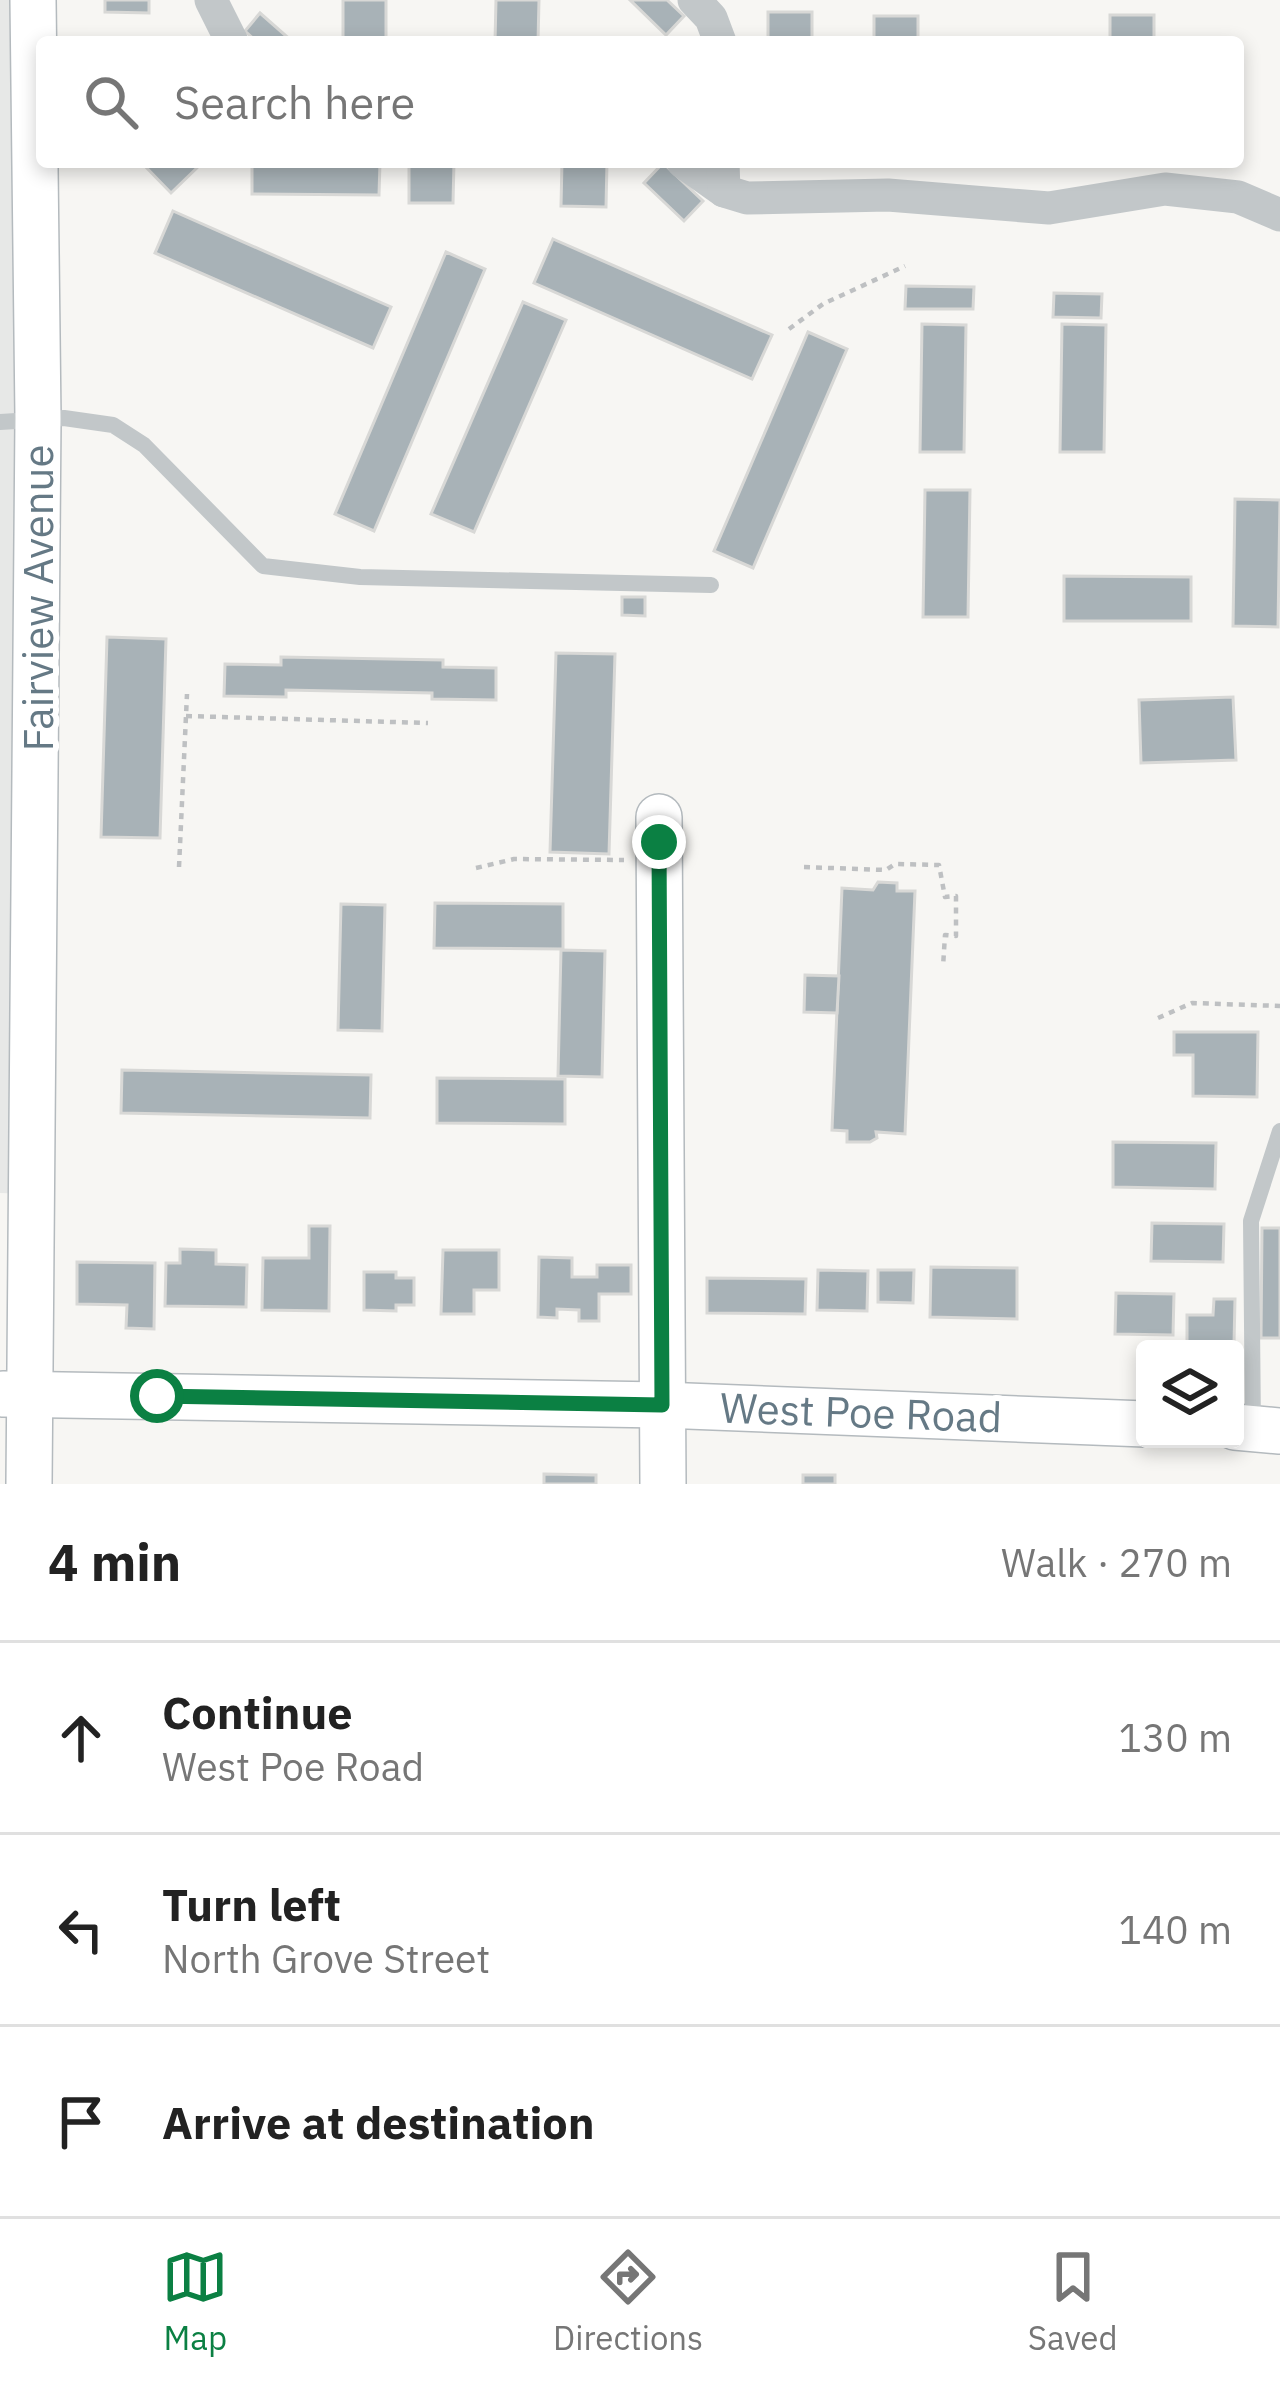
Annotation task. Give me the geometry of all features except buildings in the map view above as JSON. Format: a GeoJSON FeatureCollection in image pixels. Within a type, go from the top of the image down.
{"type":"FeatureCollection","features":[{"type":"Feature","properties":{"kind":"street","name":"Fairview Avenue"},"geometry":{"type":"LineString","coordinates":[[29,1484],[14,1394],[19,420],[33,0]]}},
{"type":"Feature","properties":{"kind":"street"},"geometry":{"type":"LineString","coordinates":[[211,0],[229,36]]}},
{"type":"Feature","properties":{"kind":"street"},"geometry":{"type":"LineString","coordinates":[[694,0],[711,18],[718,36]]}},
{"type":"Feature","properties":{"kind":"street"},"geometry":{"type":"LineString","coordinates":[[723,177],[747,198],[888,196],[1049,208],[1165,189],[1238,197],[1280,215]]}},
{"type":"Feature","properties":{"kind":"street"},"geometry":{"type":"LineString","coordinates":[[659,817],[663,1484]]}},
{"type":"Feature","properties":{"kind":"street","name":"West Poe Road"},"geometry":{"type":"LineString","coordinates":[[14,1394],[662,1405],[1136,1424]]}},
{"type":"Feature","properties":{"kind":"lane"},"geometry":{"type":"LineString","coordinates":[[19,420],[77,419],[113,425],[144,445],[263,566],[381,578],[711,585]]}},
{"type":"Feature","properties":{"kind":"lane"},"geometry":{"type":"LineString","coordinates":[[1256,1429],[1251,1221],[1280,1131]]}},
{"type":"Feature","properties":{"kind":"path"},"geometry":{"type":"LineString","coordinates":[[789,329],[823,304],[905,266]]}},
{"type":"Feature","properties":{"kind":"path"},"geometry":{"type":"LineString","coordinates":[[179,867],[187,694]]}},
{"type":"Feature","properties":{"kind":"path"},"geometry":{"type":"LineString","coordinates":[[186,716],[428,723]]}},
{"type":"Feature","properties":{"kind":"path"},"geometry":{"type":"LineString","coordinates":[[476,868],[514,859],[638,860],[659,867]]}},
{"type":"Feature","properties":{"kind":"path"},"geometry":{"type":"LineString","coordinates":[[804,867],[886,870],[895,863],[940,865],[944,897],[956,896],[956,936],[944,935],[943,968]]}},
{"type":"Feature","properties":{"kind":"path"},"geometry":{"type":"LineString","coordinates":[[1158,1018],[1192,1003],[1280,1006]]}},
{"type":"Feature","properties":{"kind":"shaded area"},"geometry":{"type":"Polygon","coordinates":[[[0,0],[33,0],[32,1194],[0,1193],[0,0]]]}},
{"type":"Feature","properties":{"kind":"route"},"geometry":{"type":"LineString","coordinates":[[157,1396],[662,1405],[659,842]]}}]}
